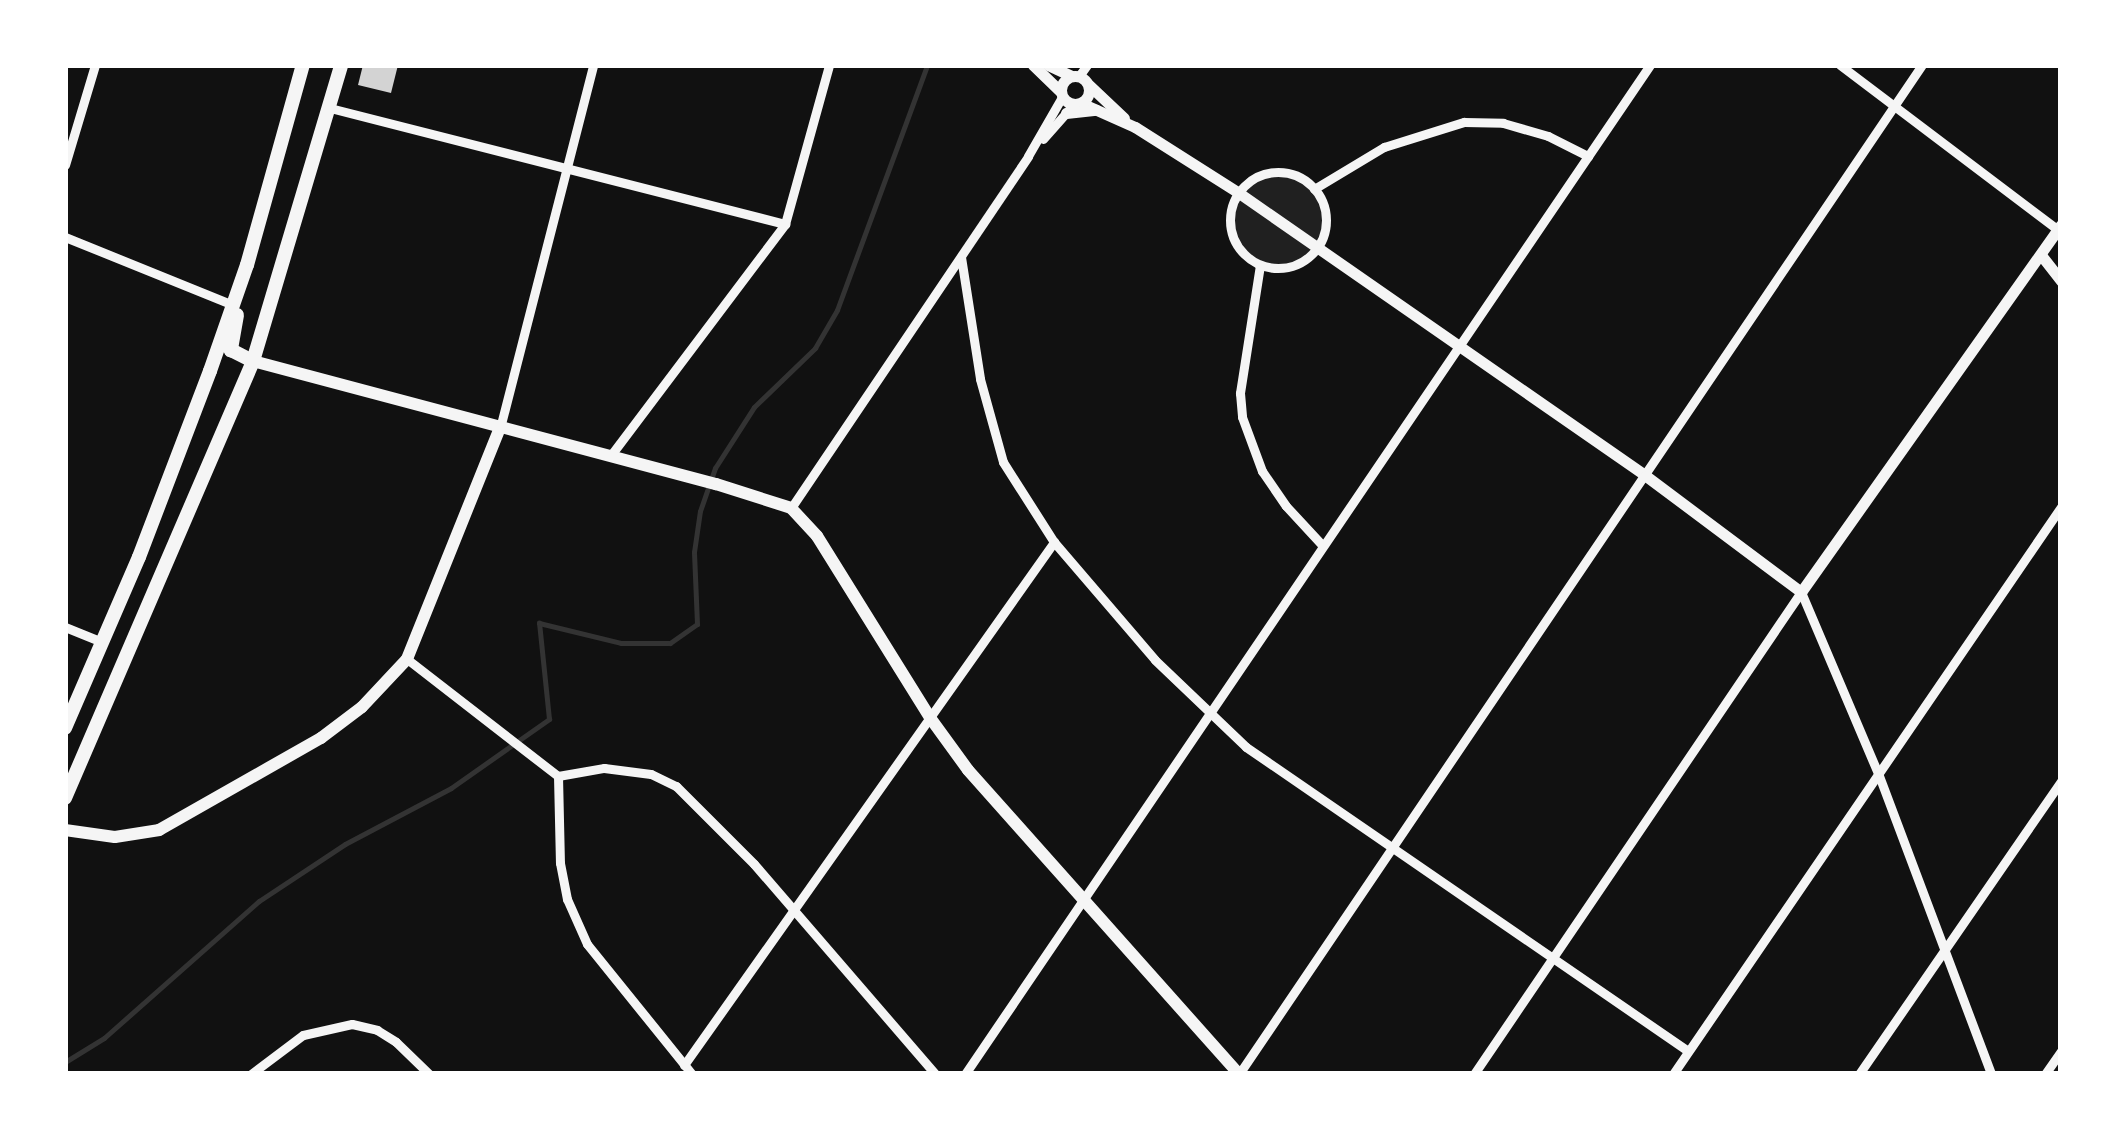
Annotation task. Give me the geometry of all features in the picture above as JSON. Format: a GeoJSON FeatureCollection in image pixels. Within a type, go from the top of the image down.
{"type":"FeatureCollection","features":[{"type":"Feature","properties":{"kind":"main road"},"geometry":{"type":"LineString","coordinates":[[65,728],[233,304],[304,65]]}},
{"type":"Feature","properties":{"kind":"main road"},"geometry":{"type":"LineString","coordinates":[[65,798],[253,362],[341,65]]}},
{"type":"Feature","properties":{"kind":"main road"},"geometry":{"type":"LineString","coordinates":[[247,265],[231,348],[253,362],[611,455],[790,508],[817,536],[931,720],[1010,820],[1239,1074]]}},
{"type":"Feature","properties":{"kind":"main road"},"geometry":{"type":"LineString","coordinates":[[65,830],[115,838],[141,836],[174,823],[321,738],[362,707],[408,658],[500,428]]}},
{"type":"Feature","properties":{"kind":"street"},"geometry":{"type":"LineString","coordinates":[[65,165],[95,65]]}},
{"type":"Feature","properties":{"kind":"street"},"geometry":{"type":"LineString","coordinates":[[500,428],[592,65]]}},
{"type":"Feature","properties":{"kind":"street"},"geometry":{"type":"LineString","coordinates":[[611,455],[785,224],[829,65]]}},
{"type":"Feature","properties":{"kind":"street"},"geometry":{"type":"LineString","coordinates":[[1032,65],[1068,102],[1134,127],[1239,193],[1646,476],[1802,592],[1878,773],[1991,1074]]}},
{"type":"Feature","properties":{"kind":"street"},"geometry":{"type":"LineString","coordinates":[[1048,65],[1082,75],[1134,127]]}},
{"type":"Feature","properties":{"kind":"street"},"geometry":{"type":"LineString","coordinates":[[964,1074],[1650,65]]}},
{"type":"Feature","properties":{"kind":"street"},"geometry":{"type":"LineString","coordinates":[[1474,1074],[1557,958],[1802,592],[2060,230],[1840,65]]}},
{"type":"Feature","properties":{"kind":"street"},"geometry":{"type":"LineString","coordinates":[[1239,1074],[1922,65]]}},
{"type":"Feature","properties":{"kind":"street"},"geometry":{"type":"LineString","coordinates":[[790,508],[1068,102],[1082,75]]}},
{"type":"Feature","properties":{"kind":"street"},"geometry":{"type":"LineString","coordinates":[[1028,156],[1068,102],[1082,75]]}},
{"type":"Feature","properties":{"kind":"street"},"geometry":{"type":"LineString","coordinates":[[330,108],[785,224]]}},
{"type":"Feature","properties":{"kind":"street"},"geometry":{"type":"LineString","coordinates":[[1314,189],[1384,147],[1464,122],[1504,123],[1548,136],[1588,156]]}},
{"type":"Feature","properties":{"kind":"street"},"geometry":{"type":"LineString","coordinates":[[1276,172],[1303,179],[1314,189],[1326,218],[1317,248],[1285,268],[1248,258],[1232,234],[1232,206],[1249,182],[1276,172]]}},
{"type":"Feature","properties":{"kind":"street"},"geometry":{"type":"LineString","coordinates":[[65,236],[233,304]]}},
{"type":"Feature","properties":{"kind":"street"},"geometry":{"type":"LineString","coordinates":[[2041,255],[2061,281]]}},
{"type":"Feature","properties":{"kind":"street"},"geometry":{"type":"LineString","coordinates":[[961,257],[980,379],[998,448],[1020,494],[1054,542],[1207,714],[1246,748],[1688,1051]]}},
{"type":"Feature","properties":{"kind":"street"},"geometry":{"type":"LineString","coordinates":[[1260,264],[1240,393],[1242,417],[1262,471],[1286,506],[1324,546]]}},
{"type":"Feature","properties":{"kind":"street"},"geometry":{"type":"LineString","coordinates":[[1673,1074],[2061,507]]}},
{"type":"Feature","properties":{"kind":"street"},"geometry":{"type":"LineString","coordinates":[[684,1065],[796,912],[1054,542]]}},
{"type":"Feature","properties":{"kind":"street"},"geometry":{"type":"LineString","coordinates":[[65,628],[102,642]]}},
{"type":"Feature","properties":{"kind":"street"},"geometry":{"type":"LineString","coordinates":[[408,658],[558,776],[604,768],[652,774],[676,786],[702,807],[935,1074]]}},
{"type":"Feature","properties":{"kind":"street"},"geometry":{"type":"LineString","coordinates":[[558,776],[560,863],[567,900],[587,944],[692,1074]]}},
{"type":"Feature","properties":{"kind":"street"},"geometry":{"type":"LineString","coordinates":[[1860,1074],[2061,781]]}},
{"type":"Feature","properties":{"kind":"street"},"geometry":{"type":"LineString","coordinates":[[251,1074],[303,1035],[352,1024],[377,1030],[396,1042],[429,1074]]}},
{"type":"Feature","properties":{"kind":"street"},"geometry":{"type":"LineString","coordinates":[[2045,1074],[2061,1051]]}},
{"type":"Feature","properties":{"kind":"shaded area"},"geometry":{"type":"Polygon","coordinates":[[[1279,175],[1311,188],[1324,220],[1311,252],[1279,265],[1247,252],[1234,220],[1247,188],[1279,175]]]}},
{"type":"Feature","properties":{"kind":"building"},"geometry":{"type":"Polygon","coordinates":[[[363,65],[398,65],[391,93],[358,85],[363,65]]]}},
{"type":"Feature","properties":{"kind":"waterway"},"geometry":{"type":"LineString","coordinates":[[65,1062],[104,1038],[259,901],[345,844],[451,788],[549,719],[539,623],[621,643],[670,643],[697,624],[694,552],[700,511],[715,468],[754,407],[815,348],[837,310],[927,65]]}}]}
